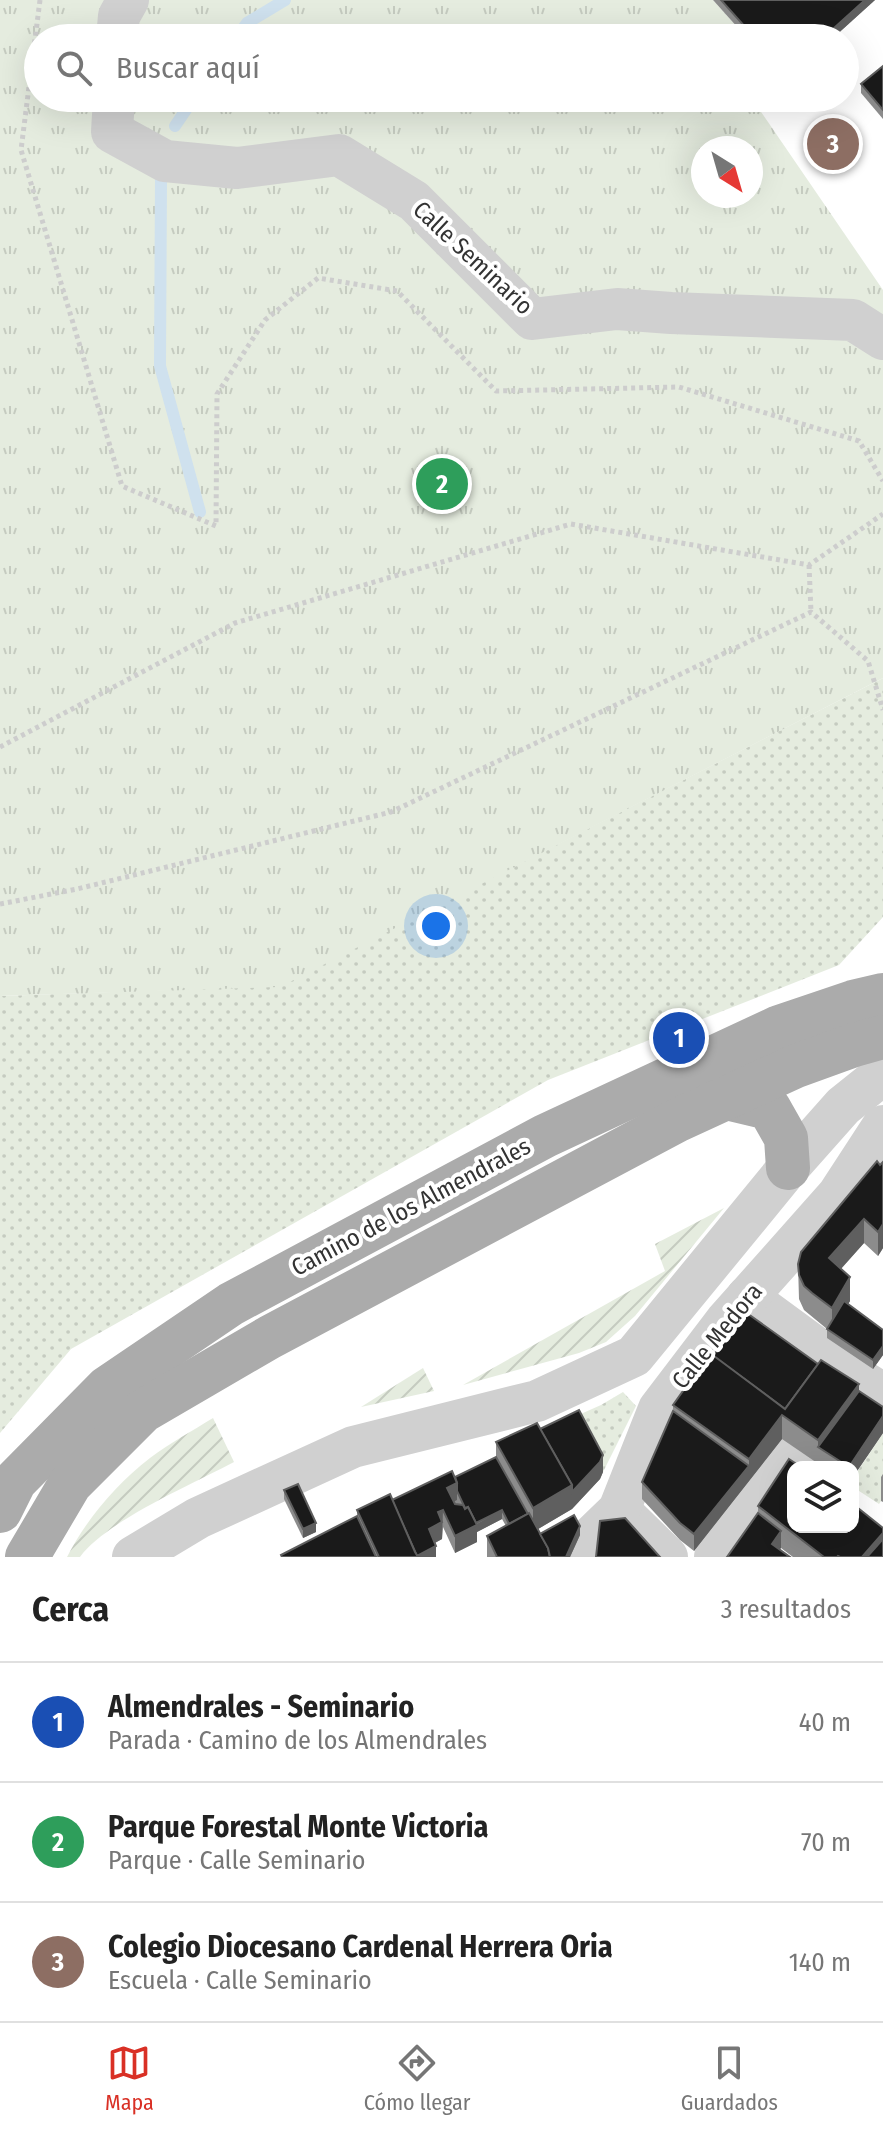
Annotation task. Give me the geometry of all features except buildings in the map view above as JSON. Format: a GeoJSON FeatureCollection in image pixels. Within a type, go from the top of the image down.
{"type":"FeatureCollection","features":[{"type":"Feature","properties":{"kind":"main road","name":"Camino de los Almendrales"},"geometry":{"type":"LineString","coordinates":[[0,1511],[15,1481],[107,1388],[231,1304],[598,1110],[779,1027],[883,995]]}},
{"type":"Feature","properties":{"kind":"main road","name":"Camino de los Almendrales"},"geometry":{"type":"LineString","coordinates":[[27,1557],[70,1484],[143,1411],[284,1330],[676,1121],[796,1066],[883,1037]]}},
{"type":"Feature","properties":{"kind":"main road"},"geometry":{"type":"LineString","coordinates":[[727,1098],[769,1108],[786,1138],[788,1168]]}},
{"type":"Feature","properties":{"kind":"street"},"geometry":{"type":"LineString","coordinates":[[118,24],[128,0]]}},
{"type":"Feature","properties":{"kind":"street","name":"Calle Seminario"},"geometry":{"type":"LineString","coordinates":[[113,112],[112,132],[165,161],[237,168],[339,155],[414,201],[532,319],[617,309],[853,320],[883,339]]}},
{"type":"Feature","properties":{"kind":"street"},"geometry":{"type":"LineString","coordinates":[[133,1557],[198,1518],[353,1447],[537,1401],[634,1356],[788,1168],[843,1106],[883,1074]]}},
{"type":"Feature","properties":{"kind":"street","name":"Calle Medora"},"geometry":{"type":"LineString","coordinates":[[619,1510],[659,1409],[726,1321],[838,1195],[883,1126]]}},
{"type":"Feature","properties":{"kind":"street"},"geometry":{"type":"LineString","coordinates":[[747,1297],[883,1394]]}},
{"type":"Feature","properties":{"kind":"street"},"geometry":{"type":"LineString","coordinates":[[715,1557],[788,1459],[791,1461]]}},
{"type":"Feature","properties":{"kind":"street"},"geometry":{"type":"LineString","coordinates":[[581,1557],[588,1540],[619,1510],[667,1557]]}},
{"type":"Feature","properties":{"kind":"path"},"geometry":{"type":"LineString","coordinates":[[37,24],[40,0]]}},
{"type":"Feature","properties":{"kind":"path"},"geometry":{"type":"LineString","coordinates":[[26,112],[21,150],[122,486],[216,526],[217,394],[265,320],[318,278],[397,291],[496,391],[679,387],[859,441],[883,481]]}},
{"type":"Feature","properties":{"kind":"path"},"geometry":{"type":"LineString","coordinates":[[0,747],[235,623],[571,524],[809,565],[883,514]]}},
{"type":"Feature","properties":{"kind":"path"},"geometry":{"type":"LineString","coordinates":[[809,565],[811,612],[868,661],[883,710]]}},
{"type":"Feature","properties":{"kind":"path"},"geometry":{"type":"LineString","coordinates":[[0,904],[77,889],[391,812],[811,612]]}},
{"type":"Feature","properties":{"kind":"green space"},"geometry":{"type":"Polygon","coordinates":[[[0,0],[713,0],[734,24],[24,24],[24,112],[761,112],[883,290],[883,678],[280,987],[0,996],[0,0]]]}},
{"type":"Feature","properties":{"kind":"green space"},"geometry":{"type":"Polygon","coordinates":[[[883,678],[883,917],[839,965],[548,1080],[71,1349],[0,1433],[0,996],[280,986],[883,678]]]}},
{"type":"Feature","properties":{"kind":"green space"},"geometry":{"type":"Polygon","coordinates":[[[724,1208],[635,1316],[606,1342],[579,1353],[463,1385],[665,1271],[655,1244],[724,1208]]]}},
{"type":"Feature","properties":{"kind":"green space"},"geometry":{"type":"Polygon","coordinates":[[[423,1368],[434,1391],[361,1407],[423,1368]]]}},
{"type":"Feature","properties":{"kind":"green space"},"geometry":{"type":"Polygon","coordinates":[[[623,1392],[636,1406],[603,1472],[574,1417],[623,1392]]]}},
{"type":"Feature","properties":{"kind":"green space"},"geometry":{"type":"Polygon","coordinates":[[[213,1418],[234,1462],[129,1517],[92,1543],[80,1557],[67,1557],[93,1516],[125,1479],[158,1453],[213,1418]]]}},
{"type":"Feature","properties":{"kind":"green space"},"geometry":{"type":"Polygon","coordinates":[[[883,1433],[883,1498],[879,1504],[859,1491],[859,1469],[883,1433]]]}},
{"type":"Feature","properties":{"kind":"waterway"},"geometry":{"type":"LineString","coordinates":[[246,24],[285,0]]}},
{"type":"Feature","properties":{"kind":"waterway"},"geometry":{"type":"LineString","coordinates":[[175,126],[184,112]]}},
{"type":"Feature","properties":{"kind":"waterway"},"geometry":{"type":"LineString","coordinates":[[161,179],[160,366],[200,512]]}},
{"type":"Feature","properties":{"kind":"place","name":"Colegio Diocesano Cardenal Herrera Oria"},"geometry":{"type":"Point","coordinates":[833,144]}},
{"type":"Feature","properties":{"kind":"place","name":"Parque Forestal Monte Victoria"},"geometry":{"type":"Point","coordinates":[442,484]}},
{"type":"Feature","properties":{"kind":"place","name":"Almendrales - Seminario"},"geometry":{"type":"Point","coordinates":[679,1038]}}]}
